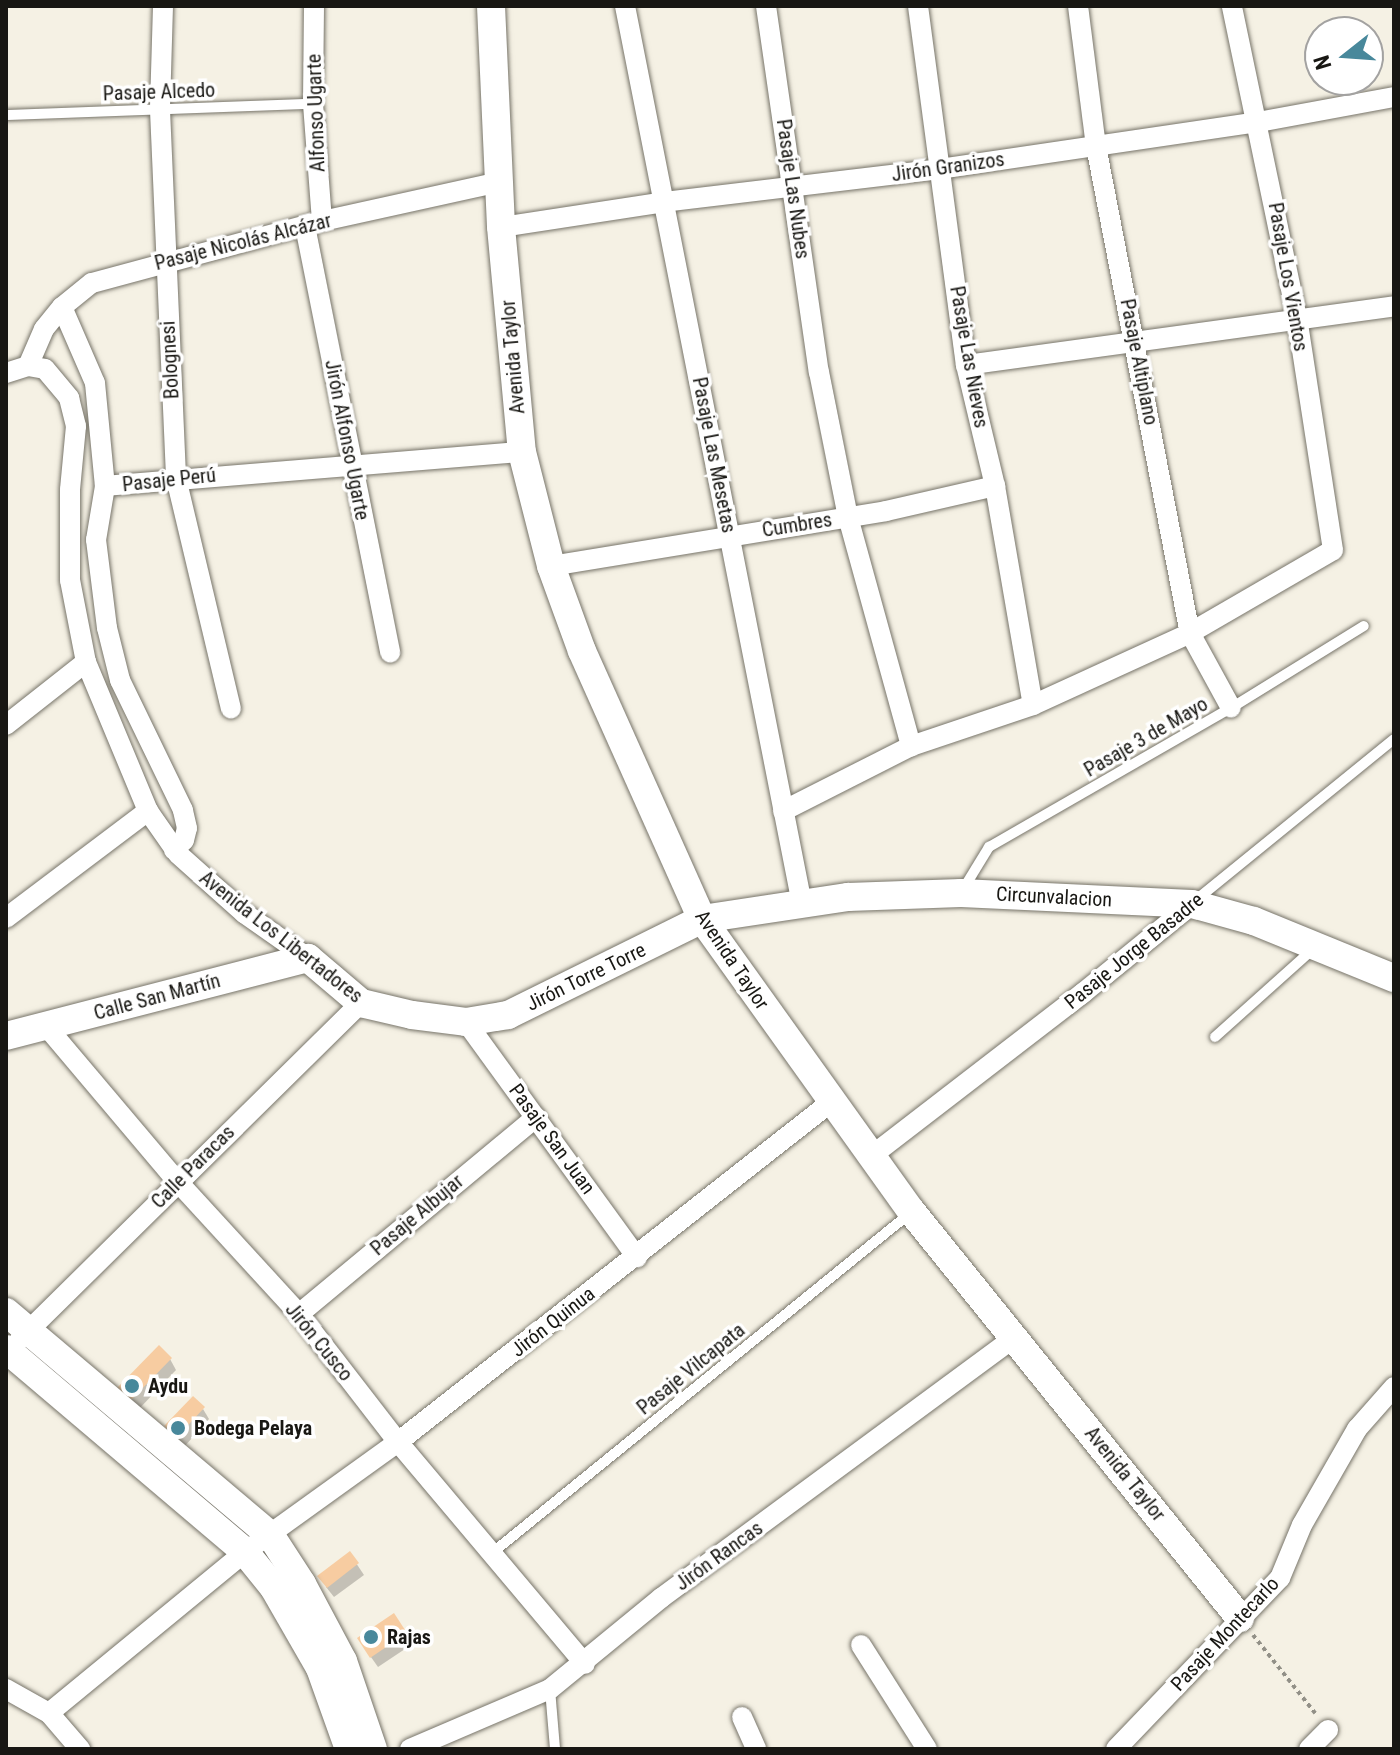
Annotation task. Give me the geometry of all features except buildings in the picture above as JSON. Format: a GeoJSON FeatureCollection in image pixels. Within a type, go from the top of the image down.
{"type":"FeatureCollection","features":[{"type":"Feature","properties":{"kind":"street","name":"Bolognesi"},"geometry":{"type":"LineString","coordinates":[[163,6],[160,110],[176,478],[231,709]]}},
{"type":"Feature","properties":{"kind":"street","name":"Alfonso Ugarte"},"geometry":{"type":"LineString","coordinates":[[313,223],[314,6]]}},
{"type":"Feature","properties":{"kind":"street","name":"Avenida Taylor"},"geometry":{"type":"LineString","coordinates":[[491,6],[501,227],[522,452],[551,566],[582,651],[702,919],[912,1212],[1240,1618]]}},
{"type":"Feature","properties":{"kind":"street","name":"Pasaje Las Mesetas"},"geometry":{"type":"LineString","coordinates":[[625,6],[802,904]]}},
{"type":"Feature","properties":{"kind":"street","name":"Pasaje Las Nubes"},"geometry":{"type":"LineString","coordinates":[[766,6],[819,372],[848,517],[911,746]]}},
{"type":"Feature","properties":{"kind":"street","name":"Pasaje Las Nieves"},"geometry":{"type":"LineString","coordinates":[[918,6],[966,365],[995,486],[1033,705]]}},
{"type":"Feature","properties":{"kind":"street","name":"Pasaje Altiplano"},"geometry":{"type":"LineString","coordinates":[[1078,6],[1096,146],[1190,633],[1231,708]]}},
{"type":"Feature","properties":{"kind":"street","name":"Pasaje Los Vientos"},"geometry":{"type":"LineString","coordinates":[[1190,633],[1333,550],[1297,318],[1232,6]]}},
{"type":"Feature","properties":{"kind":"street","name":"Jirón Granizos"},"geometry":{"type":"LineString","coordinates":[[501,227],[664,202],[940,169],[1258,122],[1394,97]]}},
{"type":"Feature","properties":{"kind":"street","name":"Pasaje Nicolás Alcázar"},"geometry":{"type":"LineString","coordinates":[[28,366],[44,329],[62,307],[92,283],[313,223],[499,182]]}},
{"type":"Feature","properties":{"kind":"street","name":"Jirón Alfonso Ugarte"},"geometry":{"type":"LineString","coordinates":[[313,223],[352,463],[390,653]]}},
{"type":"Feature","properties":{"kind":"street"},"geometry":{"type":"LineString","coordinates":[[966,365],[1394,306]]}},
{"type":"Feature","properties":{"kind":"street"},"geometry":{"type":"LineString","coordinates":[[62,307],[95,383],[105,486]]}},
{"type":"Feature","properties":{"kind":"street"},"geometry":{"type":"LineString","coordinates":[[6,373],[28,366]]}},
{"type":"Feature","properties":{"kind":"street","name":"Avenida Los Libertadores"},"geometry":{"type":"LineString","coordinates":[[28,366],[45,369],[60,382],[69,398],[76,426],[70,490],[70,580],[86,662],[148,811],[174,850],[244,913],[308,958],[361,1003],[412,1015],[466,1022]]}},
{"type":"Feature","properties":{"kind":"street","name":"Pasaje Perú"},"geometry":{"type":"LineString","coordinates":[[174,850],[184,840],[187,828],[183,810],[120,680],[107,628],[96,540],[105,486],[352,463],[522,452]]}},
{"type":"Feature","properties":{"kind":"street","name":"Cumbres"},"geometry":{"type":"LineString","coordinates":[[551,566],[848,517],[995,486]]}},
{"type":"Feature","properties":{"kind":"street"},"geometry":{"type":"LineString","coordinates":[[783,811],[911,746],[1033,705],[1190,633]]}},
{"type":"Feature","properties":{"kind":"street"},"geometry":{"type":"LineString","coordinates":[[6,725],[86,662]]}},
{"type":"Feature","properties":{"kind":"street"},"geometry":{"type":"LineString","coordinates":[[6,918],[148,811]]}},
{"type":"Feature","properties":{"kind":"street","name":"Circunvalacion"},"geometry":{"type":"LineString","coordinates":[[702,919],[848,897],[961,893],[1192,904],[1254,921],[1394,978]]}},
{"type":"Feature","properties":{"kind":"street","name":"Pasaje Jorge Basadre"},"geometry":{"type":"LineString","coordinates":[[870,1157],[1192,904]]}},
{"type":"Feature","properties":{"kind":"street","name":"Jirón Torre Torre"},"geometry":{"type":"LineString","coordinates":[[466,1022],[508,1015],[702,919]]}},
{"type":"Feature","properties":{"kind":"street","name":"Calle San Martín"},"geometry":{"type":"LineString","coordinates":[[6,1036],[308,958]]}},
{"type":"Feature","properties":{"kind":"street","name":"Calle Paracas"},"geometry":{"type":"LineString","coordinates":[[12,1346],[361,1003]]}},
{"type":"Feature","properties":{"kind":"street","name":"Pasaje San Juan"},"geometry":{"type":"LineString","coordinates":[[466,1022],[637,1257]]}},
{"type":"Feature","properties":{"kind":"street","name":"Jirón Cusco"},"geometry":{"type":"LineString","coordinates":[[46,1026],[178,1182],[299,1314],[398,1442],[585,1664]]}},
{"type":"Feature","properties":{"kind":"street","name":"Jirón Quinua"},"geometry":{"type":"LineString","coordinates":[[245,1552],[398,1442],[831,1102]]}},
{"type":"Feature","properties":{"kind":"street","name":"Pasaje Albujar"},"geometry":{"type":"LineString","coordinates":[[299,1314],[536,1117]]}},
{"type":"Feature","properties":{"kind":"street"},"geometry":{"type":"LineString","coordinates":[[6,1312],[12,1346],[245,1552],[274,1588],[320,1668],[349,1749]]}},
{"type":"Feature","properties":{"kind":"street","name":"Jirón Rancas"},"geometry":{"type":"LineString","coordinates":[[410,1749],[550,1689],[585,1664],[661,1598],[1015,1337]]}},
{"type":"Feature","properties":{"kind":"street"},"geometry":{"type":"LineString","coordinates":[[12,1346],[271,1536],[302,1584],[343,1661],[373,1749]]}},
{"type":"Feature","properties":{"kind":"street","name":"Pasaje Montecarlo"},"geometry":{"type":"LineString","coordinates":[[1116,1749],[1280,1578],[1302,1525],[1357,1429],[1394,1387]]}},
{"type":"Feature","properties":{"kind":"street"},"geometry":{"type":"LineString","coordinates":[[49,1713],[245,1552]]}},
{"type":"Feature","properties":{"kind":"street"},"geometry":{"type":"LineString","coordinates":[[861,1645],[927,1749]]}},
{"type":"Feature","properties":{"kind":"street"},"geometry":{"type":"LineString","coordinates":[[6,1689],[49,1713],[80,1749]]}},
{"type":"Feature","properties":{"kind":"street"},"geometry":{"type":"LineString","coordinates":[[742,1717],[756,1749]]}},
{"type":"Feature","properties":{"kind":"street"},"geometry":{"type":"LineString","coordinates":[[1309,1749],[1328,1730]]}},
{"type":"Feature","properties":{"kind":"lane","name":"Pasaje Alcedo"},"geometry":{"type":"LineString","coordinates":[[6,115],[313,104]]}},
{"type":"Feature","properties":{"kind":"lane","name":"Pasaje 3 de Mayo"},"geometry":{"type":"LineString","coordinates":[[961,893],[989,847],[1231,708],[1364,626]]}},
{"type":"Feature","properties":{"kind":"lane","name":"Pasaje Jorge Basadre"},"geometry":{"type":"LineString","coordinates":[[1192,904],[1394,739]]}},
{"type":"Feature","properties":{"kind":"lane"},"geometry":{"type":"LineString","coordinates":[[1215,1037],[1318,945]]}},
{"type":"Feature","properties":{"kind":"lane","name":"Pasaje Vilcapata"},"geometry":{"type":"LineString","coordinates":[[492,1553],[912,1212]]}},
{"type":"Feature","properties":{"kind":"lane"},"geometry":{"type":"LineString","coordinates":[[550,1689],[555,1749]]}},
{"type":"Feature","properties":{"kind":"path"},"geometry":{"type":"LineString","coordinates":[[1240,1618],[1328,1730]]}},
{"type":"Feature","properties":{"kind":"place","name":"Aydu"},"geometry":{"type":"Point","coordinates":[132,1386]}},
{"type":"Feature","properties":{"kind":"place","name":"Bodega Pelaya"},"geometry":{"type":"Point","coordinates":[178,1428]}},
{"type":"Feature","properties":{"kind":"place","name":"Rajas"},"geometry":{"type":"Point","coordinates":[371,1637]}}]}
